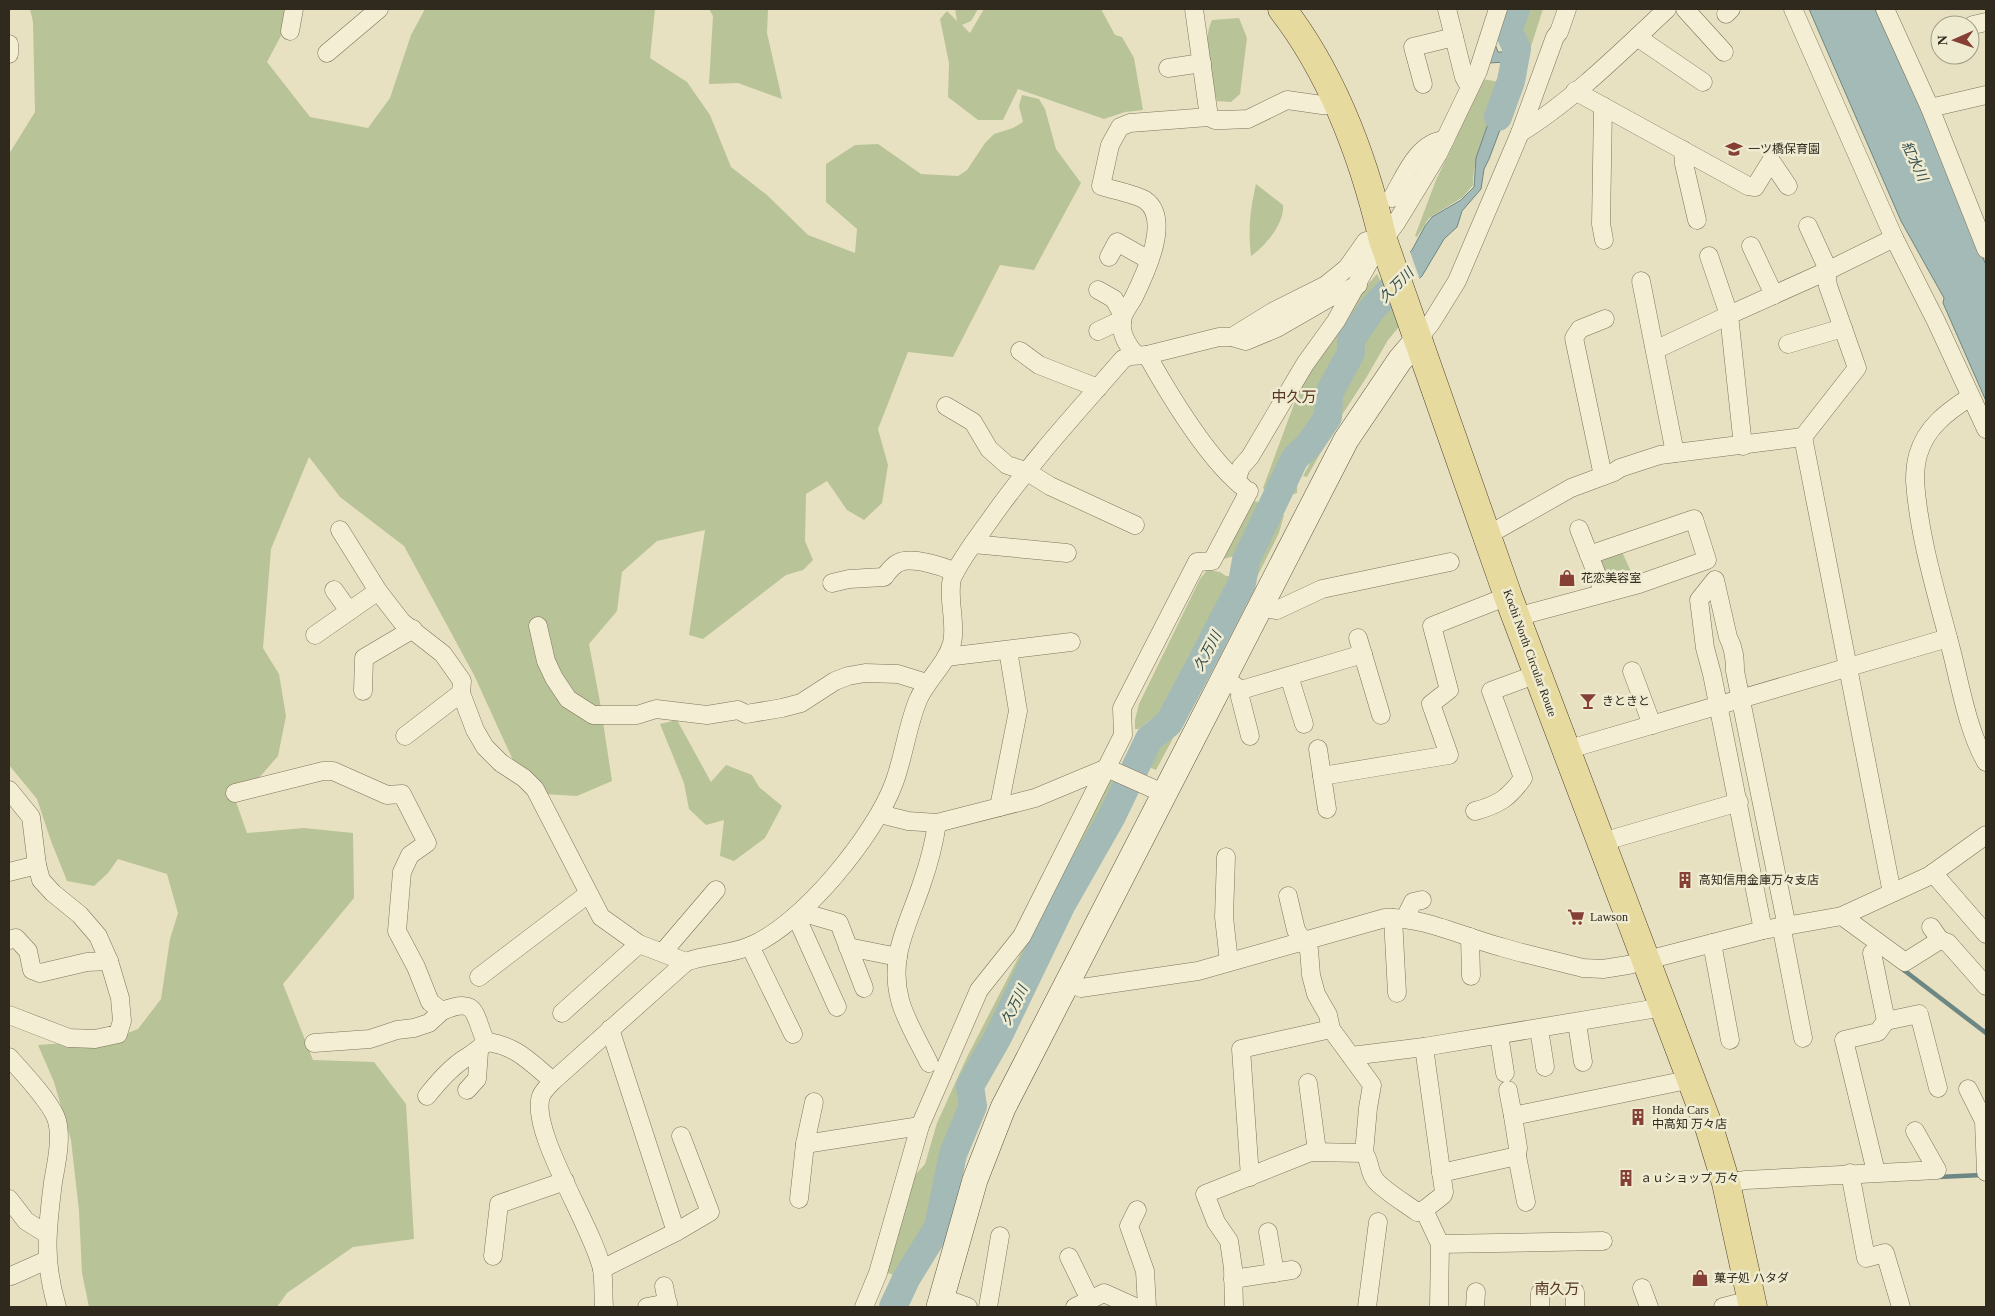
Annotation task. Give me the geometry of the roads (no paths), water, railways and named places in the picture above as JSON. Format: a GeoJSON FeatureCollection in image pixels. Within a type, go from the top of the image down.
{"type":"FeatureCollection","features":[{"type":"Feature","properties":{"kind":"main road","name":"Kochi North Circular Route"},"geometry":{"type":"LineString","coordinates":[[1282,9],[1308,47],[1338,105],[1350,134],[1371,194],[1379,245],[1416,334],[1512,607],[1602,842],[1645,961],[1692,1079],[1726,1183],[1752,1304]]}},
{"type":"Feature","properties":{"kind":"street"},"geometry":{"type":"LineString","coordinates":[[290,31],[294,9]]}},
{"type":"Feature","properties":{"kind":"street"},"geometry":{"type":"LineString","coordinates":[[327,53],[379,9]]}},
{"type":"Feature","properties":{"kind":"street"},"geometry":{"type":"LineString","coordinates":[[1194,9],[1209,117]]}},
{"type":"Feature","properties":{"kind":"street"},"geometry":{"type":"LineString","coordinates":[[1446,9],[1464,77],[1469,86]]}},
{"type":"Feature","properties":{"kind":"street"},"geometry":{"type":"LineString","coordinates":[[864,1307],[878,1273],[920,1126],[979,990],[1022,936],[1111,769],[1123,735],[1122,708],[1197,562],[1212,561],[1247,489],[1241,467],[1250,457],[1305,364],[1336,321],[1379,245],[1437,157],[1478,70],[1498,9]]}},
{"type":"Feature","properties":{"kind":"street"},"geometry":{"type":"LineString","coordinates":[[968,1307],[941,1303],[975,1180],[1002,1108],[1068,983],[1159,792],[1232,684],[1261,608],[1346,440],[1416,334],[1431,323],[1458,281],[1520,133],[1554,37],[1559,32],[1567,9]]}},
{"type":"Feature","properties":{"kind":"street"},"geometry":{"type":"LineString","coordinates":[[1520,133],[1541,120],[1667,9]]}},
{"type":"Feature","properties":{"kind":"street"},"geometry":{"type":"LineString","coordinates":[[1685,9],[1724,52]]}},
{"type":"Feature","properties":{"kind":"street"},"geometry":{"type":"LineString","coordinates":[[1793,9],[1894,238],[1936,321],[1986,429]]}},
{"type":"Feature","properties":{"kind":"street"},"geometry":{"type":"LineString","coordinates":[[1885,9],[1930,108],[1986,249]]}},
{"type":"Feature","properties":{"kind":"street"},"geometry":{"type":"LineString","coordinates":[[1423,84],[1413,47],[1454,37]]}},
{"type":"Feature","properties":{"kind":"street"},"geometry":{"type":"LineString","coordinates":[[1637,37],[1703,82]]}},
{"type":"Feature","properties":{"kind":"street"},"geometry":{"type":"LineString","coordinates":[[9,44],[9,54]]}},
{"type":"Feature","properties":{"kind":"street"},"geometry":{"type":"LineString","coordinates":[[1168,68],[1202,63]]}},
{"type":"Feature","properties":{"kind":"street"},"geometry":{"type":"LineString","coordinates":[[1575,91],[1748,186],[1755,187],[1771,161],[1788,186]]}},
{"type":"Feature","properties":{"kind":"street"},"geometry":{"type":"LineString","coordinates":[[1930,108],[1986,95]]}},
{"type":"Feature","properties":{"kind":"street"},"geometry":{"type":"LineString","coordinates":[[1098,331],[1122,318],[1134,296],[1149,260],[1157,232],[1154,211],[1144,200],[1101,186],[1110,144],[1120,127],[1130,123],[1209,117],[1215,120],[1248,118],[1287,100],[1322,105],[1338,105]]}},
{"type":"Feature","properties":{"kind":"street"},"geometry":{"type":"LineString","coordinates":[[1603,106],[1601,224],[1604,240]]}},
{"type":"Feature","properties":{"kind":"street"},"geometry":{"type":"LineString","coordinates":[[1392,198],[1425,147],[1439,140],[1445,140]]}},
{"type":"Feature","properties":{"kind":"street"},"geometry":{"type":"LineString","coordinates":[[1683,150],[1684,164],[1697,220]]}},
{"type":"Feature","properties":{"kind":"street"},"geometry":{"type":"LineString","coordinates":[[1488,535],[1571,488],[1620,468],[1660,455],[1803,437],[1857,368],[1828,286],[1825,263],[1808,226]]}},
{"type":"Feature","properties":{"kind":"street"},"geometry":{"type":"LineString","coordinates":[[1655,350],[1894,238]]}},
{"type":"Feature","properties":{"kind":"street"},"geometry":{"type":"LineString","coordinates":[[1109,257],[1117,242],[1149,260]]}},
{"type":"Feature","properties":{"kind":"street"},"geometry":{"type":"LineString","coordinates":[[1232,337],[1274,311],[1326,286],[1379,245]]}},
{"type":"Feature","properties":{"kind":"street"},"geometry":{"type":"LineString","coordinates":[[1751,246],[1774,295]]}},
{"type":"Feature","properties":{"kind":"street"},"geometry":{"type":"LineString","coordinates":[[1709,256],[1729,315],[1742,446]]}},
{"type":"Feature","properties":{"kind":"street"},"geometry":{"type":"LineString","coordinates":[[1641,281],[1675,453]]}},
{"type":"Feature","properties":{"kind":"street"},"geometry":{"type":"LineString","coordinates":[[604,1307],[602,1269],[592,1241],[542,1130],[539,1110],[541,1095],[553,1081],[610,1028],[686,962],[695,958],[722,955],[750,946],[777,932],[798,914],[838,872],[880,814],[894,784],[918,701],[927,682],[946,657],[953,635],[952,579],[955,572],[1026,471],[1123,359],[1219,337],[1232,337],[1246,341],[1277,328],[1329,298],[1358,285]]}},
{"type":"Feature","properties":{"kind":"street"},"geometry":{"type":"LineString","coordinates":[[1098,290],[1114,299],[1122,318],[1126,342],[1142,355],[1182,414],[1227,473],[1247,489]]}},
{"type":"Feature","properties":{"kind":"street"},"geometry":{"type":"LineString","coordinates":[[1603,476],[1574,338],[1580,329],[1606,319]]}},
{"type":"Feature","properties":{"kind":"street"},"geometry":{"type":"LineString","coordinates":[[1788,344],[1843,328]]}},
{"type":"Feature","properties":{"kind":"street"},"geometry":{"type":"LineString","coordinates":[[1020,351],[1039,365],[1098,388]]}},
{"type":"Feature","properties":{"kind":"street"},"geometry":{"type":"LineString","coordinates":[[1970,397],[1950,410],[1928,431],[1918,456],[1915,480],[1922,530],[1966,710],[1986,762]]}},
{"type":"Feature","properties":{"kind":"street"},"geometry":{"type":"LineString","coordinates":[[946,406],[973,422],[993,454],[1007,465],[1026,471],[1050,486],[1135,525]]}},
{"type":"Feature","properties":{"kind":"street"},"geometry":{"type":"LineString","coordinates":[[1803,437],[1892,894]]}},
{"type":"Feature","properties":{"kind":"street"},"geometry":{"type":"LineString","coordinates":[[1322,776],[1449,755],[1431,704],[1449,690],[1432,626],[1512,607],[1604,594],[1708,560],[1694,518],[1589,555]]}},
{"type":"Feature","properties":{"kind":"street"},"geometry":{"type":"LineString","coordinates":[[1579,529],[1604,594]]}},
{"type":"Feature","properties":{"kind":"street"},"geometry":{"type":"LineString","coordinates":[[340,530],[378,591],[402,622],[444,654],[462,681],[461,694],[474,730],[485,748],[501,763],[524,778],[535,790],[601,917],[639,944],[686,962]]}},
{"type":"Feature","properties":{"kind":"street"},"geometry":{"type":"LineString","coordinates":[[973,544],[1067,553]]}},
{"type":"Feature","properties":{"kind":"street"},"geometry":{"type":"LineString","coordinates":[[832,584],[849,579],[884,577],[893,566],[905,560],[945,568],[955,572]]}},
{"type":"Feature","properties":{"kind":"street"},"geometry":{"type":"LineString","coordinates":[[1261,608],[1277,610],[1322,589],[1450,562]]}},
{"type":"Feature","properties":{"kind":"street"},"geometry":{"type":"LineString","coordinates":[[1763,930],[1739,802],[1705,648],[1699,600],[1715,580],[1728,637],[1732,645],[1785,917],[1783,935],[1803,1038]]}},
{"type":"Feature","properties":{"kind":"street"},"geometry":{"type":"LineString","coordinates":[[334,590],[349,611]]}},
{"type":"Feature","properties":{"kind":"street"},"geometry":{"type":"LineString","coordinates":[[315,635],[378,591]]}},
{"type":"Feature","properties":{"kind":"street"},"geometry":{"type":"LineString","coordinates":[[538,626],[546,661],[554,678],[568,699],[593,715],[637,715],[656,709],[707,716],[738,710],[746,714],[801,703],[835,681],[865,673],[898,674],[927,682]]}},
{"type":"Feature","properties":{"kind":"street"},"geometry":{"type":"LineString","coordinates":[[363,691],[364,658],[413,629]]}},
{"type":"Feature","properties":{"kind":"street"},"geometry":{"type":"LineString","coordinates":[[1566,750],[1948,638]]}},
{"type":"Feature","properties":{"kind":"street"},"geometry":{"type":"LineString","coordinates":[[946,657],[1071,642]]}},
{"type":"Feature","properties":{"kind":"street"},"geometry":{"type":"LineString","coordinates":[[1232,684],[1289,676],[1360,646],[1381,715]]}},
{"type":"Feature","properties":{"kind":"street"},"geometry":{"type":"LineString","coordinates":[[999,808],[1018,711],[1008,650]]}},
{"type":"Feature","properties":{"kind":"street"},"geometry":{"type":"LineString","coordinates":[[1632,671],[1652,725]]}},
{"type":"Feature","properties":{"kind":"street"},"geometry":{"type":"LineString","coordinates":[[1475,811],[1495,806],[1513,793],[1523,778],[1491,691],[1537,674]]}},
{"type":"Feature","properties":{"kind":"street"},"geometry":{"type":"LineString","coordinates":[[1289,676],[1304,724]]}},
{"type":"Feature","properties":{"kind":"street"},"geometry":{"type":"LineString","coordinates":[[1232,684],[1240,697],[1250,736]]}},
{"type":"Feature","properties":{"kind":"street"},"geometry":{"type":"LineString","coordinates":[[405,736],[461,694]]}},
{"type":"Feature","properties":{"kind":"street"},"geometry":{"type":"LineString","coordinates":[[1318,749],[1327,809]]}},
{"type":"Feature","properties":{"kind":"street"},"geometry":{"type":"LineString","coordinates":[[880,814],[908,821],[936,823],[1034,798],[1111,769],[1159,792]]}},
{"type":"Feature","properties":{"kind":"street"},"geometry":{"type":"LineString","coordinates":[[235,793],[323,771],[333,772],[388,795],[402,794],[427,843],[410,855],[402,872],[397,931],[416,967],[430,1002],[442,1011]]}},
{"type":"Feature","properties":{"kind":"street"},"geometry":{"type":"LineString","coordinates":[[9,1015],[69,1038],[95,1039],[118,1034],[122,1021],[120,998],[109,961],[98,936],[80,915],[53,893],[41,880],[37,865],[31,818],[11,796]]}},
{"type":"Feature","properties":{"kind":"street"},"geometry":{"type":"LineString","coordinates":[[1602,842],[1739,802]]}},
{"type":"Feature","properties":{"kind":"street"},"geometry":{"type":"LineString","coordinates":[[929,1063],[900,1002],[896,967],[905,926],[922,884],[933,846],[936,823]]}},
{"type":"Feature","properties":{"kind":"street"},"geometry":{"type":"LineString","coordinates":[[1068,983],[1081,988],[1198,971],[1385,918],[1399,918],[1440,927],[1500,947],[1584,968],[1616,968],[1763,930],[1842,916],[1933,873],[1986,835]]}},
{"type":"Feature","properties":{"kind":"street"},"geometry":{"type":"LineString","coordinates":[[1226,857],[1224,917],[1229,962]]}},
{"type":"Feature","properties":{"kind":"street"},"geometry":{"type":"LineString","coordinates":[[9,872],[37,865]]}},
{"type":"Feature","properties":{"kind":"street"},"geometry":{"type":"LineString","coordinates":[[1933,873],[1986,934]]}},
{"type":"Feature","properties":{"kind":"street"},"geometry":{"type":"LineString","coordinates":[[663,952],[716,890]]}},
{"type":"Feature","properties":{"kind":"street"},"geometry":{"type":"LineString","coordinates":[[479,977],[588,894]]}},
{"type":"Feature","properties":{"kind":"street"},"geometry":{"type":"LineString","coordinates":[[1288,896],[1296,930],[1309,950],[1311,975],[1316,994],[1328,1015],[1331,1029],[1372,1085],[1364,1153],[1369,1160],[1370,1171],[1376,1181],[1417,1212],[1424,1210],[1444,1195],[1424,1047]]}},
{"type":"Feature","properties":{"kind":"street"},"geometry":{"type":"LineString","coordinates":[[1397,993],[1399,918],[1414,902],[1422,900]]}},
{"type":"Feature","properties":{"kind":"street"},"geometry":{"type":"LineString","coordinates":[[798,914],[840,923],[864,988]]}},
{"type":"Feature","properties":{"kind":"street"},"geometry":{"type":"LineString","coordinates":[[798,914],[837,1007]]}},
{"type":"Feature","properties":{"kind":"street"},"geometry":{"type":"LineString","coordinates":[[1842,916],[1905,962],[1935,933],[1948,942],[1986,986]]}},
{"type":"Feature","properties":{"kind":"street"},"geometry":{"type":"LineString","coordinates":[[1470,937],[1471,976]]}},
{"type":"Feature","properties":{"kind":"street"},"geometry":{"type":"LineString","coordinates":[[9,940],[16,938],[28,950],[32,970],[40,974],[87,962],[109,961]]}},
{"type":"Feature","properties":{"kind":"street"},"geometry":{"type":"LineString","coordinates":[[1712,943],[1730,1040]]}},
{"type":"Feature","properties":{"kind":"street"},"geometry":{"type":"LineString","coordinates":[[562,1013],[639,944]]}},
{"type":"Feature","properties":{"kind":"street"},"geometry":{"type":"LineString","coordinates":[[750,946],[793,1034]]}},
{"type":"Feature","properties":{"kind":"street"},"geometry":{"type":"LineString","coordinates":[[848,947],[898,957]]}},
{"type":"Feature","properties":{"kind":"street"},"geometry":{"type":"LineString","coordinates":[[1872,953],[1886,1021]]}},
{"type":"Feature","properties":{"kind":"street"},"geometry":{"type":"LineString","coordinates":[[314,1043],[370,1040],[397,1030],[414,1028],[429,1023],[442,1011],[459,1004],[469,1006],[476,1014],[482,1046],[476,1079],[467,1090]]}},
{"type":"Feature","properties":{"kind":"street"},"geometry":{"type":"LineString","coordinates":[[1350,1056],[1424,1047],[1664,1007]]}},
{"type":"Feature","properties":{"kind":"street"},"geometry":{"type":"LineString","coordinates":[[1876,1172],[1844,1040],[1878,1032],[1886,1021],[1919,1014],[1938,1088]]}},
{"type":"Feature","properties":{"kind":"street"},"geometry":{"type":"LineString","coordinates":[[1578,1022],[1583,1062]]}},
{"type":"Feature","properties":{"kind":"street"},"geometry":{"type":"LineString","coordinates":[[610,1028],[676,1232]]}},
{"type":"Feature","properties":{"kind":"street"},"geometry":{"type":"LineString","coordinates":[[1250,1177],[1241,1049],[1331,1029]]}},
{"type":"Feature","properties":{"kind":"street"},"geometry":{"type":"LineString","coordinates":[[1539,1029],[1545,1067]]}},
{"type":"Feature","properties":{"kind":"street"},"geometry":{"type":"LineString","coordinates":[[1499,1035],[1526,1202]]}},
{"type":"Feature","properties":{"kind":"street"},"geometry":{"type":"LineString","coordinates":[[427,1096],[442,1077],[463,1059],[482,1046],[500,1043],[517,1051],[553,1081]]}},
{"type":"Feature","properties":{"kind":"street"},"geometry":{"type":"LineString","coordinates":[[9,1058],[44,1099],[57,1121],[58,1148],[47,1234],[47,1260],[57,1307]]}},
{"type":"Feature","properties":{"kind":"street"},"geometry":{"type":"LineString","coordinates":[[1513,1116],[1692,1079]]}},
{"type":"Feature","properties":{"kind":"street"},"geometry":{"type":"LineString","coordinates":[[1308,1083],[1317,1151]]}},
{"type":"Feature","properties":{"kind":"street"},"geometry":{"type":"LineString","coordinates":[[1968,1089],[1984,1121],[1986,1172]]}},
{"type":"Feature","properties":{"kind":"street"},"geometry":{"type":"LineString","coordinates":[[799,1200],[805,1144],[814,1102]]}},
{"type":"Feature","properties":{"kind":"street"},"geometry":{"type":"LineString","coordinates":[[805,1144],[920,1126]]}},
{"type":"Feature","properties":{"kind":"street"},"geometry":{"type":"LineString","coordinates":[[1726,1183],[1850,1173],[1937,1170],[1915,1131]]}},
{"type":"Feature","properties":{"kind":"street"},"geometry":{"type":"LineString","coordinates":[[602,1269],[676,1232],[710,1212],[681,1136]]}},
{"type":"Feature","properties":{"kind":"street"},"geometry":{"type":"LineString","coordinates":[[1234,1307],[1229,1241],[1216,1222],[1205,1194],[1311,1152],[1364,1153]]}},
{"type":"Feature","properties":{"kind":"street"},"geometry":{"type":"LineString","coordinates":[[1441,1173],[1518,1156]]}},
{"type":"Feature","properties":{"kind":"street"},"geometry":{"type":"LineString","coordinates":[[1850,1173],[1866,1258],[1885,1253],[1901,1307]]}},
{"type":"Feature","properties":{"kind":"street"},"geometry":{"type":"LineString","coordinates":[[493,1256],[499,1204],[565,1181]]}},
{"type":"Feature","properties":{"kind":"street"},"geometry":{"type":"LineString","coordinates":[[9,1199],[26,1221],[47,1234]]}},
{"type":"Feature","properties":{"kind":"street"},"geometry":{"type":"LineString","coordinates":[[1137,1210],[1129,1226],[1145,1272],[1147,1307]]}},
{"type":"Feature","properties":{"kind":"street"},"geometry":{"type":"LineString","coordinates":[[1424,1210],[1440,1244],[1440,1307]]}},
{"type":"Feature","properties":{"kind":"street"},"geometry":{"type":"LineString","coordinates":[[1367,1307],[1378,1222]]}},
{"type":"Feature","properties":{"kind":"street"},"geometry":{"type":"LineString","coordinates":[[1233,1280],[1283,1272],[1268,1232]]}},
{"type":"Feature","properties":{"kind":"street"},"geometry":{"type":"LineString","coordinates":[[988,1307],[1000,1236]]}},
{"type":"Feature","properties":{"kind":"street"},"geometry":{"type":"LineString","coordinates":[[1440,1244],[1603,1241]]}},
{"type":"Feature","properties":{"kind":"street"},"geometry":{"type":"LineString","coordinates":[[1069,1257],[1082,1304],[1104,1293],[1135,1307]]}},
{"type":"Feature","properties":{"kind":"street"},"geometry":{"type":"LineString","coordinates":[[10,1276],[47,1260]]}},
{"type":"Feature","properties":{"kind":"street"},"geometry":{"type":"LineString","coordinates":[[1642,1288],[1649,1307]]}},
{"type":"Feature","properties":{"kind":"street"},"geometry":{"type":"LineString","coordinates":[[647,1307],[667,1299]]}},
{"type":"Feature","properties":{"kind":"street"},"geometry":{"type":"LineString","coordinates":[[1723,1307],[1752,1304]]}},
{"type":"Feature","properties":{"kind":"water"},"geometry":{"type":"Polygon","coordinates":[[[1509,9],[1522,9],[1514,32],[1518,41],[1527,43],[1523,66],[1506,62],[1489,63],[1495,44],[1498,52],[1506,52],[1506,39],[1500,35],[1509,9]]]}},
{"type":"Feature","properties":{"kind":"water","name":"紅水川"},"geometry":{"type":"Polygon","coordinates":[[[1809,9],[1875,9],[1929,127],[1986,265],[1986,401],[1943,303],[1944,298],[1901,221],[1809,9]]]}},
{"type":"Feature","properties":{"kind":"water"},"geometry":{"type":"Polygon","coordinates":[[[1503,81],[1518,82],[1484,169],[1481,189],[1462,211],[1457,227],[1444,239],[1422,276],[1395,301],[1384,300],[1374,308],[1368,309],[1376,298],[1380,284],[1412,250],[1432,217],[1461,200],[1474,187],[1476,158],[1503,81]]]}},
{"type":"Feature","properties":{"kind":"waterway","name":"久万川"},"geometry":{"type":"LineString","coordinates":[[1498,117],[1511,81],[1517,49],[1508,30],[1516,9]]}},
{"type":"Feature","properties":{"kind":"waterway","name":"久万川"},"geometry":{"type":"LineString","coordinates":[[893,1307],[906,1279],[938,1227],[953,1154],[973,1106],[970,1086],[998,1037],[1062,904],[1112,816],[1149,739],[1169,723],[1205,655],[1242,583],[1246,560],[1295,458],[1309,445],[1328,417],[1329,393],[1351,353],[1351,340],[1372,309],[1397,283]]}},
{"type":"Feature","properties":{"kind":"waterway"},"geometry":{"type":"LineString","coordinates":[[1901,968],[1986,1033]]}},
{"type":"Feature","properties":{"kind":"waterway"},"geometry":{"type":"LineString","coordinates":[[1938,1177],[1982,1175]]}},
{"type":"Feature","properties":{"kind":"place","name":"一ツ橋保育園"},"geometry":{"type":"Point","coordinates":[1734,149]}},
{"type":"Feature","properties":{"kind":"place","name":"花恋美容室"},"geometry":{"type":"Point","coordinates":[1567,578]}},
{"type":"Feature","properties":{"kind":"place","name":"きときと"},"geometry":{"type":"Point","coordinates":[1588,701]}},
{"type":"Feature","properties":{"kind":"place","name":"高知信用金庫万々支店"},"geometry":{"type":"Point","coordinates":[1685,880]}},
{"type":"Feature","properties":{"kind":"place","name":"Lawson"},"geometry":{"type":"Point","coordinates":[1576,917]}},
{"type":"Feature","properties":{"kind":"place","name":"Honda Cars 中高知 万々店"},"geometry":{"type":"Point","coordinates":[1638,1117]}},
{"type":"Feature","properties":{"kind":"place","name":"ａｕショップ 万々"},"geometry":{"type":"Point","coordinates":[1626,1178]}},
{"type":"Feature","properties":{"kind":"place","name":"菓子処 ハタダ"},"geometry":{"type":"Point","coordinates":[1700,1278]}},
{"type":"Feature","properties":{"kind":"district","name":"中久万"},"geometry":{"type":"Point","coordinates":[1294,397]}},
{"type":"Feature","properties":{"kind":"district","name":"南久万"},"geometry":{"type":"Point","coordinates":[1557,1289]}}]}
